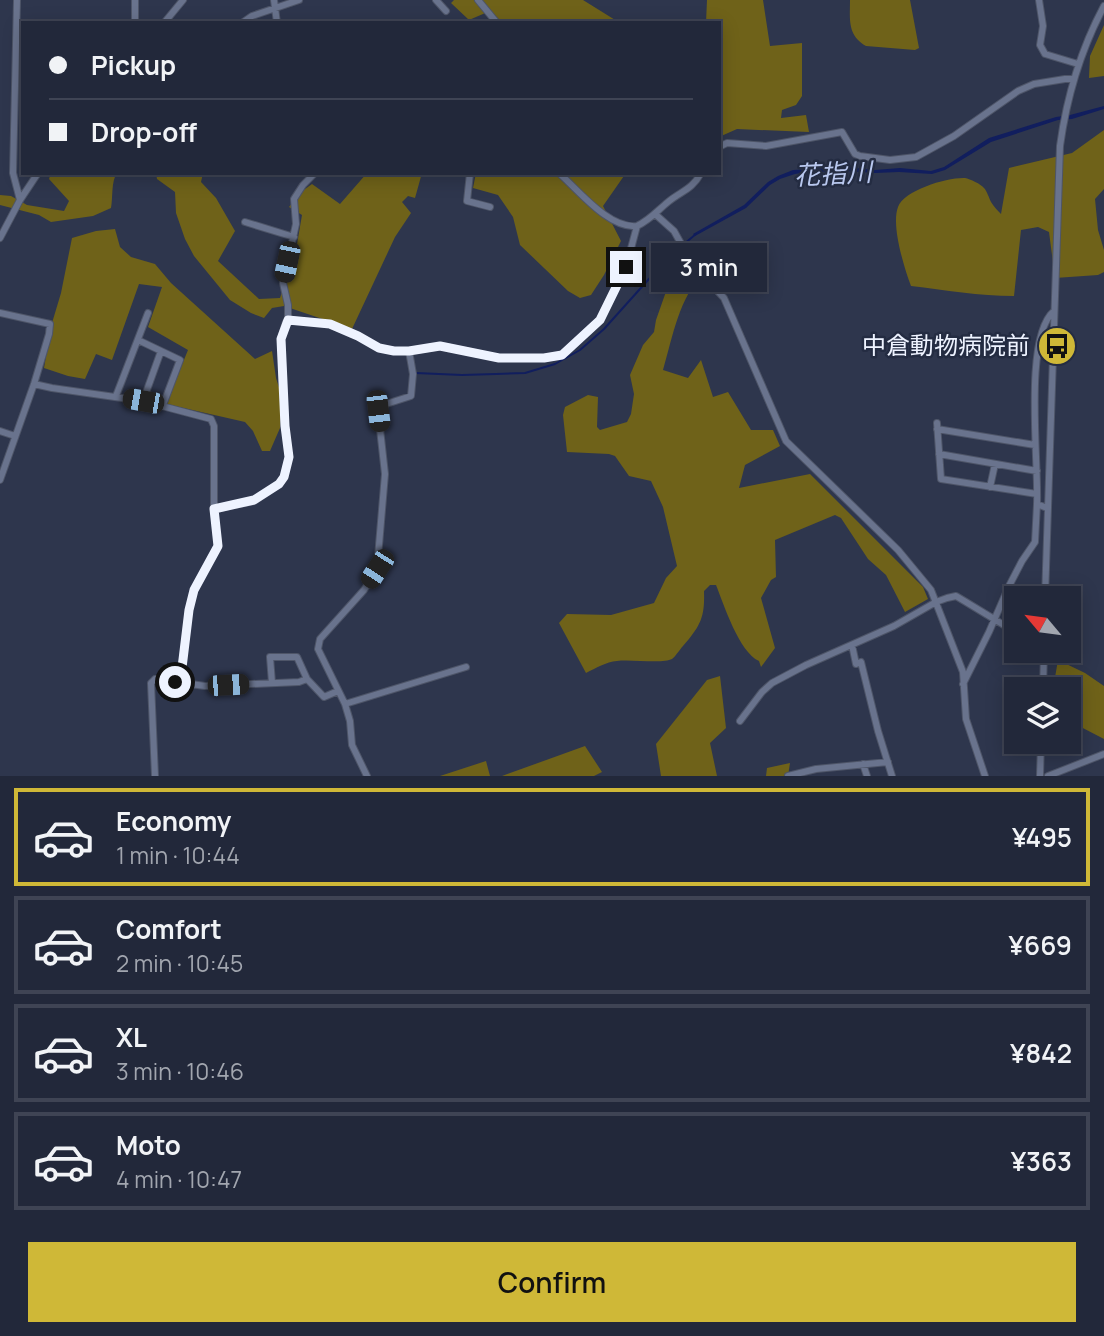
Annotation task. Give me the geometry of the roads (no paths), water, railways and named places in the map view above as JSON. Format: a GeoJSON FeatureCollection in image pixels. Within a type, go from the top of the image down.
{"type":"FeatureCollection","features":[{"type":"Feature","properties":{"kind":"street"},"geometry":{"type":"LineString","coordinates":[[17,0],[13,173],[20,200]]}},
{"type":"Feature","properties":{"kind":"street"},"geometry":{"type":"LineString","coordinates":[[135,0],[135,21]]}},
{"type":"Feature","properties":{"kind":"street"},"geometry":{"type":"LineString","coordinates":[[166,21],[183,0]]}},
{"type":"Feature","properties":{"kind":"street"},"geometry":{"type":"LineString","coordinates":[[245,21],[274,4],[299,0]]}},
{"type":"Feature","properties":{"kind":"street"},"geometry":{"type":"LineString","coordinates":[[436,0],[446,11]]}},
{"type":"Feature","properties":{"kind":"street"},"geometry":{"type":"LineString","coordinates":[[478,0],[495,21]]}},
{"type":"Feature","properties":{"kind":"street"},"geometry":{"type":"LineString","coordinates":[[1039,0],[1043,26],[1041,45],[1045,54],[1078,64]]}},
{"type":"Feature","properties":{"kind":"street"},"geometry":{"type":"LineString","coordinates":[[1045,586],[1060,146],[1065,108],[1073,79],[1104,6]]}},
{"type":"Feature","properties":{"kind":"street"},"geometry":{"type":"LineString","coordinates":[[721,146],[727,143],[766,146],[842,132],[855,154],[860,156],[890,160],[916,157],[954,136],[1018,91],[1034,84],[1073,79]]}},
{"type":"Feature","properties":{"kind":"street"},"geometry":{"type":"LineString","coordinates":[[0,238],[37,175]]}},
{"type":"Feature","properties":{"kind":"street"},"geometry":{"type":"LineString","coordinates":[[214,509],[254,500],[279,484],[284,477],[289,457],[281,339],[288,320],[288,305],[283,283],[297,219],[294,198],[313,175]]}},
{"type":"Feature","properties":{"kind":"street"},"geometry":{"type":"LineString","coordinates":[[470,175],[467,201],[489,207]]}},
{"type":"Feature","properties":{"kind":"street"},"geometry":{"type":"LineString","coordinates":[[561,175],[605,215],[627,226],[637,226],[650,219],[666,203],[685,192],[700,175]]}},
{"type":"Feature","properties":{"kind":"street"},"geometry":{"type":"LineString","coordinates":[[656,214],[674,231],[693,265],[724,298],[786,441],[898,550],[931,590],[963,672],[966,719],[985,776]]}},
{"type":"Feature","properties":{"kind":"street"},"geometry":{"type":"LineString","coordinates":[[245,222],[294,237]]}},
{"type":"Feature","properties":{"kind":"street"},"geometry":{"type":"LineString","coordinates":[[288,320],[330,324],[379,348],[394,351],[440,346],[499,358],[544,358],[562,355],[600,320],[626,267],[637,226]]}},
{"type":"Feature","properties":{"kind":"street"},"geometry":{"type":"LineString","coordinates":[[964,684],[1009,586],[1035,542],[1037,471],[1033,392],[1044,325],[1054,311]]}},
{"type":"Feature","properties":{"kind":"street"},"geometry":{"type":"LineString","coordinates":[[0,313],[50,324],[50,334],[34,384],[0,480]]}},
{"type":"Feature","properties":{"kind":"street"},"geometry":{"type":"LineString","coordinates":[[116,396],[148,313]]}},
{"type":"Feature","properties":{"kind":"street"},"geometry":{"type":"LineString","coordinates":[[138,340],[180,360],[163,405]]}},
{"type":"Feature","properties":{"kind":"street"},"geometry":{"type":"LineString","coordinates":[[143,401],[161,351]]}},
{"type":"Feature","properties":{"kind":"street"},"geometry":{"type":"LineString","coordinates":[[367,776],[352,745],[345,704],[318,649],[320,639],[364,590],[377,569],[385,474],[378,411],[383,405],[411,396],[409,351]]}},
{"type":"Feature","properties":{"kind":"street"},"geometry":{"type":"LineString","coordinates":[[1037,366],[1053,355]]}},
{"type":"Feature","properties":{"kind":"street"},"geometry":{"type":"LineString","coordinates":[[34,384],[163,405],[213,421],[214,509],[218,546],[194,590],[178,683]]}},
{"type":"Feature","properties":{"kind":"street"},"geometry":{"type":"LineString","coordinates":[[1035,445],[937,426],[941,479],[1037,495]]}},
{"type":"Feature","properties":{"kind":"street"},"geometry":{"type":"LineString","coordinates":[[0,431],[15,436]]}},
{"type":"Feature","properties":{"kind":"street"},"geometry":{"type":"LineString","coordinates":[[939,454],[1037,471]]}},
{"type":"Feature","properties":{"kind":"street"},"geometry":{"type":"LineString","coordinates":[[990,487],[995,464]]}},
{"type":"Feature","properties":{"kind":"street"},"geometry":{"type":"LineString","coordinates":[[1037,504],[1047,508]]}},
{"type":"Feature","properties":{"kind":"street"},"geometry":{"type":"LineString","coordinates":[[740,721],[762,691],[772,683],[894,626],[936,602],[956,596],[1004,626]]}},
{"type":"Feature","properties":{"kind":"street"},"geometry":{"type":"LineString","coordinates":[[852,645],[856,664],[861,662],[892,776]]}},
{"type":"Feature","properties":{"kind":"street"},"geometry":{"type":"LineString","coordinates":[[272,683],[270,657],[297,657],[307,679],[324,698],[338,691]]}},
{"type":"Feature","properties":{"kind":"street"},"geometry":{"type":"LineString","coordinates":[[345,704],[466,667]]}},
{"type":"Feature","properties":{"kind":"street"},"geometry":{"type":"LineString","coordinates":[[155,776],[151,682],[155,679],[205,686],[299,682],[307,679]]}},
{"type":"Feature","properties":{"kind":"street"},"geometry":{"type":"LineString","coordinates":[[1040,776],[1041,754]]}},
{"type":"Feature","properties":{"kind":"street"},"geometry":{"type":"LineString","coordinates":[[1048,776],[1104,754]]}},
{"type":"Feature","properties":{"kind":"street"},"geometry":{"type":"LineString","coordinates":[[790,776],[888,762]]}},
{"type":"Feature","properties":{"kind":"street"},"geometry":{"type":"LineString","coordinates":[[863,764],[867,776]]}},
{"type":"Feature","properties":{"kind":"street"},"geometry":{"type":"LineString","coordinates":[[840,767],[842,776]]}},
{"type":"Feature","properties":{"kind":"waterway","name":"花指川"},"geometry":{"type":"LineString","coordinates":[[684,244],[696,234]]}},
{"type":"Feature","properties":{"kind":"waterway","name":"花指川"},"geometry":{"type":"LineString","coordinates":[[416,373],[525,373],[555,364],[580,350],[604,329],[657,270],[664,258],[680,248]]}},
{"type":"Feature","properties":{"kind":"place","name":"中倉動物病院前"},"geometry":{"type":"Point","coordinates":[1057,346]}}]}
